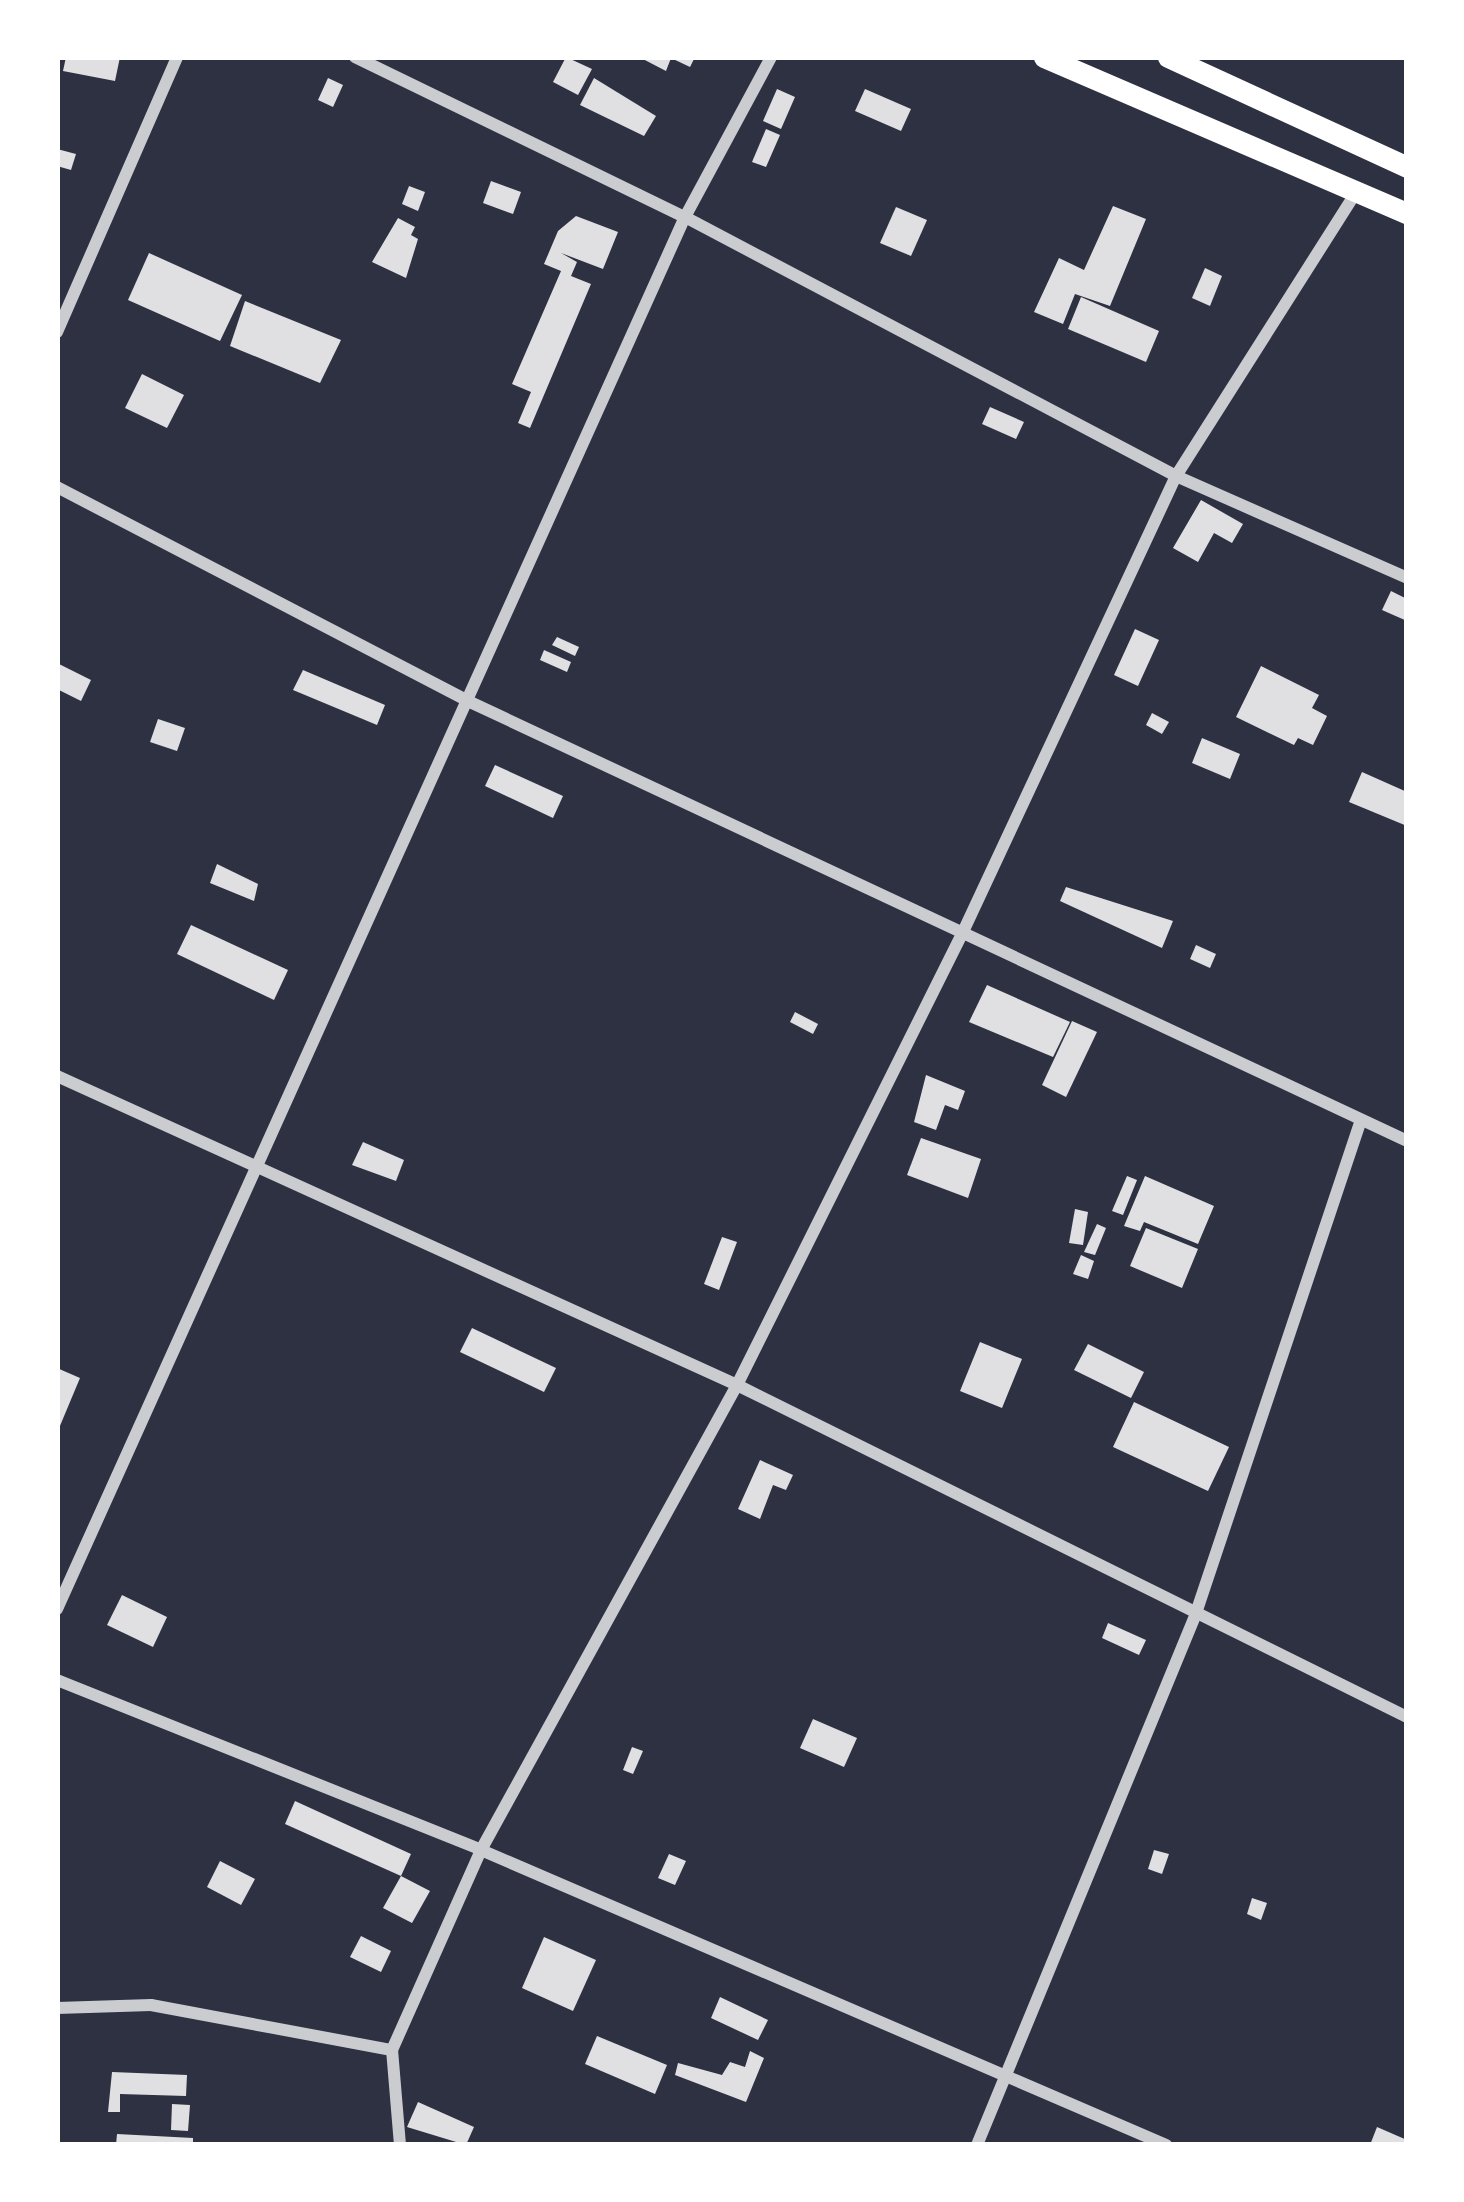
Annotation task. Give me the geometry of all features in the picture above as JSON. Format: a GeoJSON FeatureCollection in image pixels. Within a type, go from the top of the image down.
{"type":"FeatureCollection","features":[{"type":"Feature","properties":{"kind":"highway"},"geometry":{"type":"LineString","coordinates":[[1044,57],[1407,213]]}},
{"type":"Feature","properties":{"kind":"highway"},"geometry":{"type":"LineString","coordinates":[[1168,57],[1407,167]]}},
{"type":"Feature","properties":{"kind":"street"},"geometry":{"type":"LineString","coordinates":[[57,332],[177,57]]}},
{"type":"Feature","properties":{"kind":"street"},"geometry":{"type":"LineString","coordinates":[[355,57],[685,217],[1176,476],[1407,578]]}},
{"type":"Feature","properties":{"kind":"street"},"geometry":{"type":"LineString","coordinates":[[57,1609],[685,217],[771,57]]}},
{"type":"Feature","properties":{"kind":"street"},"geometry":{"type":"LineString","coordinates":[[400,2145],[392,2050],[481,1850],[737,1384],[962,934],[1176,476],[1357,190]]}},
{"type":"Feature","properties":{"kind":"street"},"geometry":{"type":"LineString","coordinates":[[57,487],[470,702],[1407,1142]]}},
{"type":"Feature","properties":{"kind":"street"},"geometry":{"type":"LineString","coordinates":[[57,1076],[260,1163],[737,1384],[1195,1616],[1407,1717]]}},
{"type":"Feature","properties":{"kind":"street"},"geometry":{"type":"LineString","coordinates":[[977,2145],[1010,2078],[1195,1616],[1361,1120]]}},
{"type":"Feature","properties":{"kind":"street"},"geometry":{"type":"LineString","coordinates":[[57,1680],[481,1850],[1166,2145]]}},
{"type":"Feature","properties":{"kind":"street"},"geometry":{"type":"LineString","coordinates":[[57,2008],[151,2005],[392,2050]]}},
{"type":"Feature","properties":{"kind":"building"},"geometry":{"type":"Polygon","coordinates":[[[66,57],[120,57],[115,81],[63,71],[66,57]]]}},
{"type":"Feature","properties":{"kind":"building"},"geometry":{"type":"Polygon","coordinates":[[[566,57],[592,69],[578,95],[553,82],[566,57]]]}},
{"type":"Feature","properties":{"kind":"building"},"geometry":{"type":"Polygon","coordinates":[[[639,57],[695,57],[690,67],[671,58],[666,71],[639,57]]]}},
{"type":"Feature","properties":{"kind":"building"},"geometry":{"type":"Polygon","coordinates":[[[328,78],[343,85],[333,107],[318,100],[328,78]]]}},
{"type":"Feature","properties":{"kind":"building"},"geometry":{"type":"Polygon","coordinates":[[[594,78],[656,116],[644,136],[580,105],[594,78]]]}},
{"type":"Feature","properties":{"kind":"building"},"geometry":{"type":"Polygon","coordinates":[[[777,89],[795,97],[781,129],[763,121],[777,89]]]}},
{"type":"Feature","properties":{"kind":"building"},"geometry":{"type":"Polygon","coordinates":[[[865,89],[911,109],[901,131],[855,111],[865,89]]]}},
{"type":"Feature","properties":{"kind":"building"},"geometry":{"type":"Polygon","coordinates":[[[766,129],[780,135],[766,167],[752,162],[766,129]]]}},
{"type":"Feature","properties":{"kind":"building"},"geometry":{"type":"Polygon","coordinates":[[[57,149],[76,154],[71,170],[57,166],[57,149]]]}},
{"type":"Feature","properties":{"kind":"building"},"geometry":{"type":"Polygon","coordinates":[[[491,181],[521,192],[513,214],[483,203],[491,181]]]}},
{"type":"Feature","properties":{"kind":"building"},"geometry":{"type":"Polygon","coordinates":[[[409,186],[425,192],[418,211],[402,204],[409,186]]]}},
{"type":"Feature","properties":{"kind":"building"},"geometry":{"type":"Polygon","coordinates":[[[1113,206],[1146,219],[1110,306],[1075,294],[1063,324],[1034,312],[1059,258],[1084,270],[1113,206]]]}},
{"type":"Feature","properties":{"kind":"building"},"geometry":{"type":"Polygon","coordinates":[[[896,207],[927,220],[911,256],[880,243],[896,207]]]}},
{"type":"Feature","properties":{"kind":"building"},"geometry":{"type":"Polygon","coordinates":[[[576,216],[618,232],[603,269],[561,253],[577,262],[571,276],[591,284],[530,428],[518,423],[531,392],[512,384],[561,271],[544,264],[558,231],[576,216]]]}},
{"type":"Feature","properties":{"kind":"building"},"geometry":{"type":"Polygon","coordinates":[[[398,218],[415,227],[411,235],[418,239],[406,278],[372,262],[398,218]]]}},
{"type":"Feature","properties":{"kind":"building"},"geometry":{"type":"Polygon","coordinates":[[[149,253],[242,295],[220,341],[128,300],[149,253]]]}},
{"type":"Feature","properties":{"kind":"building"},"geometry":{"type":"Polygon","coordinates":[[[1205,268],[1222,276],[1210,306],[1192,298],[1205,268]]]}},
{"type":"Feature","properties":{"kind":"building"},"geometry":{"type":"Polygon","coordinates":[[[1081,297],[1159,331],[1146,362],[1068,329],[1081,297]]]}},
{"type":"Feature","properties":{"kind":"building"},"geometry":{"type":"Polygon","coordinates":[[[245,301],[341,340],[320,383],[230,346],[245,301]]]}},
{"type":"Feature","properties":{"kind":"building"},"geometry":{"type":"Polygon","coordinates":[[[142,374],[184,395],[167,428],[125,408],[142,374]]]}},
{"type":"Feature","properties":{"kind":"building"},"geometry":{"type":"Polygon","coordinates":[[[990,407],[1024,422],[1016,439],[982,424],[990,407]]]}},
{"type":"Feature","properties":{"kind":"building"},"geometry":{"type":"Polygon","coordinates":[[[1201,500],[1243,524],[1232,543],[1214,533],[1198,562],[1173,548],[1201,500]]]}},
{"type":"Feature","properties":{"kind":"building"},"geometry":{"type":"Polygon","coordinates":[[[1391,591],[1407,599],[1407,621],[1382,610],[1391,591]]]}},
{"type":"Feature","properties":{"kind":"building"},"geometry":{"type":"Polygon","coordinates":[[[1135,629],[1159,640],[1138,686],[1114,675],[1135,629]]]}},
{"type":"Feature","properties":{"kind":"building"},"geometry":{"type":"Polygon","coordinates":[[[557,637],[579,647],[575,656],[552,645],[557,637]]]}},
{"type":"Feature","properties":{"kind":"building"},"geometry":{"type":"Polygon","coordinates":[[[544,650],[571,662],[567,672],[540,660],[544,650]]]}},
{"type":"Feature","properties":{"kind":"building"},"geometry":{"type":"Polygon","coordinates":[[[57,663],[91,680],[81,701],[57,689],[57,663]]]}},
{"type":"Feature","properties":{"kind":"building"},"geometry":{"type":"Polygon","coordinates":[[[1261,666],[1319,695],[1312,708],[1327,716],[1313,745],[1298,738],[1294,745],[1236,717],[1261,666]]]}},
{"type":"Feature","properties":{"kind":"building"},"geometry":{"type":"Polygon","coordinates":[[[303,670],[385,705],[377,725],[293,690],[303,670]]]}},
{"type":"Feature","properties":{"kind":"building"},"geometry":{"type":"Polygon","coordinates":[[[1152,713],[1169,722],[1162,734],[1146,725],[1152,713]]]}},
{"type":"Feature","properties":{"kind":"building"},"geometry":{"type":"Polygon","coordinates":[[[158,719],[185,728],[177,751],[150,742],[158,719]]]}},
{"type":"Feature","properties":{"kind":"building"},"geometry":{"type":"Polygon","coordinates":[[[1202,738],[1240,754],[1230,779],[1192,763],[1202,738]]]}},
{"type":"Feature","properties":{"kind":"building"},"geometry":{"type":"Polygon","coordinates":[[[495,765],[563,796],[553,818],[485,786],[495,765]]]}},
{"type":"Feature","properties":{"kind":"building"},"geometry":{"type":"Polygon","coordinates":[[[1362,772],[1407,792],[1407,826],[1349,802],[1362,772]]]}},
{"type":"Feature","properties":{"kind":"building"},"geometry":{"type":"Polygon","coordinates":[[[217,864],[258,884],[254,901],[210,883],[217,864]]]}},
{"type":"Feature","properties":{"kind":"building"},"geometry":{"type":"Polygon","coordinates":[[[1066,887],[1173,921],[1162,948],[1060,901],[1066,887]]]}},
{"type":"Feature","properties":{"kind":"building"},"geometry":{"type":"Polygon","coordinates":[[[191,925],[288,970],[274,1000],[177,954],[191,925]]]}},
{"type":"Feature","properties":{"kind":"building"},"geometry":{"type":"Polygon","coordinates":[[[1196,945],[1216,954],[1210,968],[1190,959],[1196,945]]]}},
{"type":"Feature","properties":{"kind":"building"},"geometry":{"type":"Polygon","coordinates":[[[987,985],[1070,1022],[1053,1057],[969,1022],[987,985]]]}},
{"type":"Feature","properties":{"kind":"building"},"geometry":{"type":"Polygon","coordinates":[[[795,1012],[818,1024],[813,1034],[790,1022],[795,1012]]]}},
{"type":"Feature","properties":{"kind":"building"},"geometry":{"type":"Polygon","coordinates":[[[1072,1021],[1097,1032],[1066,1097],[1042,1085],[1072,1021]]]}},
{"type":"Feature","properties":{"kind":"building"},"geometry":{"type":"Polygon","coordinates":[[[926,1075],[965,1091],[958,1110],[945,1105],[936,1130],[914,1122],[926,1075]]]}},
{"type":"Feature","properties":{"kind":"building"},"geometry":{"type":"Polygon","coordinates":[[[921,1138],[981,1159],[968,1198],[907,1175],[921,1138]]]}},
{"type":"Feature","properties":{"kind":"building"},"geometry":{"type":"Polygon","coordinates":[[[363,1142],[404,1160],[396,1181],[352,1165],[363,1142]]]}},
{"type":"Feature","properties":{"kind":"building"},"geometry":{"type":"Polygon","coordinates":[[[1127,1176],[1137,1180],[1123,1215],[1112,1211],[1127,1176]]]}},
{"type":"Feature","properties":{"kind":"building"},"geometry":{"type":"Polygon","coordinates":[[[1145,1176],[1214,1206],[1198,1244],[1144,1222],[1140,1231],[1124,1226],[1145,1176]]]}},
{"type":"Feature","properties":{"kind":"building"},"geometry":{"type":"Polygon","coordinates":[[[1075,1209],[1088,1212],[1083,1245],[1069,1243],[1075,1209]]]}},
{"type":"Feature","properties":{"kind":"building"},"geometry":{"type":"Polygon","coordinates":[[[1097,1224],[1106,1228],[1095,1255],[1084,1252],[1097,1224]]]}},
{"type":"Feature","properties":{"kind":"building"},"geometry":{"type":"Polygon","coordinates":[[[1146,1228],[1198,1249],[1182,1288],[1130,1266],[1146,1228]]]}},
{"type":"Feature","properties":{"kind":"building"},"geometry":{"type":"Polygon","coordinates":[[[722,1237],[737,1242],[719,1290],[704,1284],[722,1237]]]}},
{"type":"Feature","properties":{"kind":"building"},"geometry":{"type":"Polygon","coordinates":[[[1081,1255],[1094,1261],[1088,1279],[1073,1274],[1081,1255]]]}},
{"type":"Feature","properties":{"kind":"building"},"geometry":{"type":"Polygon","coordinates":[[[472,1328],[556,1368],[544,1392],[460,1352],[472,1328]]]}},
{"type":"Feature","properties":{"kind":"building"},"geometry":{"type":"Polygon","coordinates":[[[980,1342],[1022,1359],[1002,1408],[960,1391],[980,1342]]]}},
{"type":"Feature","properties":{"kind":"building"},"geometry":{"type":"Polygon","coordinates":[[[1088,1344],[1144,1372],[1131,1398],[1074,1370],[1088,1344]]]}},
{"type":"Feature","properties":{"kind":"building"},"geometry":{"type":"Polygon","coordinates":[[[57,1368],[80,1378],[57,1433],[57,1368]]]}},
{"type":"Feature","properties":{"kind":"building"},"geometry":{"type":"Polygon","coordinates":[[[1134,1402],[1229,1447],[1208,1491],[1113,1447],[1134,1402]]]}},
{"type":"Feature","properties":{"kind":"building"},"geometry":{"type":"Polygon","coordinates":[[[760,1460],[793,1475],[786,1490],[773,1485],[760,1519],[738,1509],[760,1460]]]}},
{"type":"Feature","properties":{"kind":"building"},"geometry":{"type":"Polygon","coordinates":[[[122,1595],[167,1617],[153,1647],[107,1625],[122,1595]]]}},
{"type":"Feature","properties":{"kind":"building"},"geometry":{"type":"Polygon","coordinates":[[[1108,1623],[1146,1640],[1139,1655],[1102,1638],[1108,1623]]]}},
{"type":"Feature","properties":{"kind":"building"},"geometry":{"type":"Polygon","coordinates":[[[813,1719],[857,1738],[844,1767],[800,1748],[813,1719]]]}},
{"type":"Feature","properties":{"kind":"building"},"geometry":{"type":"Polygon","coordinates":[[[632,1747],[643,1751],[633,1774],[623,1770],[632,1747]]]}},
{"type":"Feature","properties":{"kind":"building"},"geometry":{"type":"Polygon","coordinates":[[[295,1801],[411,1854],[401,1876],[285,1824],[295,1801]]]}},
{"type":"Feature","properties":{"kind":"building"},"geometry":{"type":"Polygon","coordinates":[[[1154,1850],[1169,1854],[1162,1874],[1148,1869],[1154,1850]]]}},
{"type":"Feature","properties":{"kind":"building"},"geometry":{"type":"Polygon","coordinates":[[[669,1854],[686,1861],[675,1885],[658,1878],[669,1854]]]}},
{"type":"Feature","properties":{"kind":"building"},"geometry":{"type":"Polygon","coordinates":[[[220,1861],[255,1879],[241,1905],[207,1887],[220,1861]]]}},
{"type":"Feature","properties":{"kind":"building"},"geometry":{"type":"Polygon","coordinates":[[[401,1876],[430,1891],[412,1923],[383,1908],[401,1876]]]}},
{"type":"Feature","properties":{"kind":"building"},"geometry":{"type":"Polygon","coordinates":[[[1252,1898],[1267,1903],[1261,1920],[1247,1914],[1252,1898]]]}},
{"type":"Feature","properties":{"kind":"building"},"geometry":{"type":"Polygon","coordinates":[[[361,1936],[391,1951],[381,1972],[350,1957],[361,1936]]]}},
{"type":"Feature","properties":{"kind":"building"},"geometry":{"type":"Polygon","coordinates":[[[544,1937],[596,1960],[573,2011],[522,1988],[544,1937]]]}},
{"type":"Feature","properties":{"kind":"building"},"geometry":{"type":"Polygon","coordinates":[[[720,1997],[768,2020],[758,2040],[711,2018],[720,1997]]]}},
{"type":"Feature","properties":{"kind":"building"},"geometry":{"type":"Polygon","coordinates":[[[597,2036],[667,2065],[655,2094],[585,2064],[597,2036]]]}},
{"type":"Feature","properties":{"kind":"building"},"geometry":{"type":"Polygon","coordinates":[[[750,2051],[764,2058],[746,2102],[675,2075],[678,2063],[722,2075],[730,2062],[745,2067],[750,2051]]]}},
{"type":"Feature","properties":{"kind":"building"},"geometry":{"type":"Polygon","coordinates":[[[112,2072],[187,2075],[186,2096],[120,2094],[120,2112],[108,2112],[112,2072]]]}},
{"type":"Feature","properties":{"kind":"building"},"geometry":{"type":"Polygon","coordinates":[[[418,2102],[474,2127],[466,2145],[407,2127],[418,2102]]]}},
{"type":"Feature","properties":{"kind":"building"},"geometry":{"type":"Polygon","coordinates":[[[172,2104],[190,2105],[188,2131],[171,2130],[172,2104]]]}},
{"type":"Feature","properties":{"kind":"building"},"geometry":{"type":"Polygon","coordinates":[[[1377,2127],[1407,2140],[1407,2145],[1370,2145],[1377,2127]]]}},
{"type":"Feature","properties":{"kind":"building"},"geometry":{"type":"Polygon","coordinates":[[[117,2134],[193,2138],[193,2145],[116,2145],[117,2134]]]}}]}
